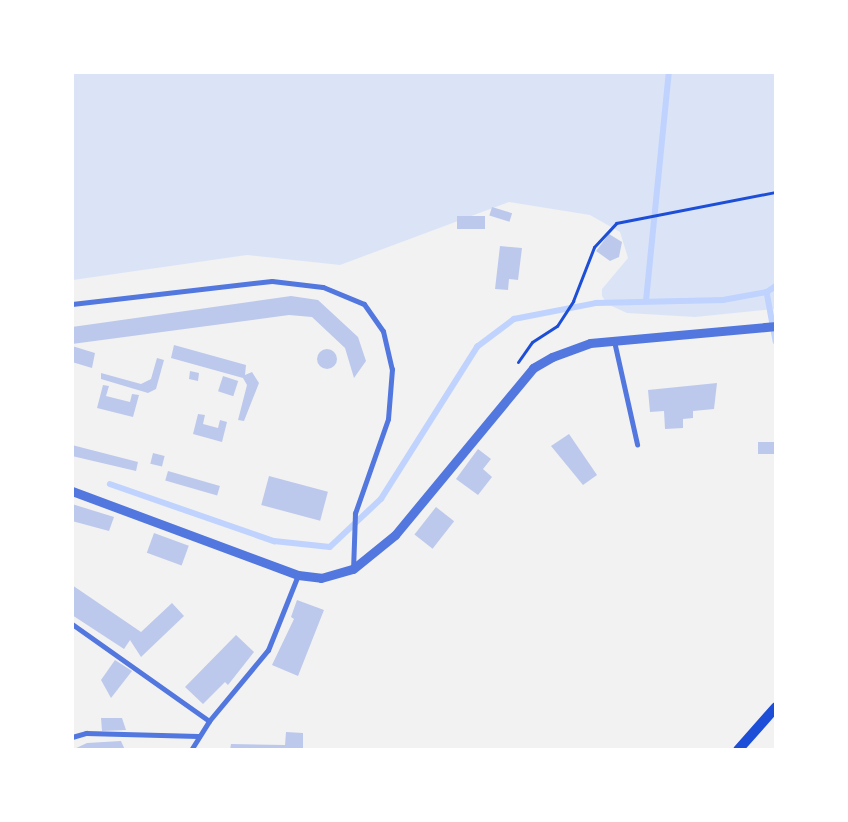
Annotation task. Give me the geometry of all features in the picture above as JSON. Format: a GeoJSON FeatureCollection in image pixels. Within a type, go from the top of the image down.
{"type":"FeatureCollection","features":[{"type":"Feature","properties":{"kind":"main road"},"geometry":{"type":"LineString","coordinates":[[738,750],[776,707]]}},
{"type":"Feature","properties":{"kind":"street"},"geometry":{"type":"LineString","coordinates":[[72,304],[272,281],[323,287],[364,304],[384,331],[392,369],[388,419],[355,513],[353,569]]}},
{"type":"Feature","properties":{"kind":"street"},"geometry":{"type":"LineString","coordinates":[[72,491],[298,575],[320,578],[353,569],[395,535],[533,368],[564,350],[614,340],[776,326]]}},
{"type":"Feature","properties":{"kind":"street"},"geometry":{"type":"LineString","coordinates":[[614,340],[637,444]]}},
{"type":"Feature","properties":{"kind":"street"},"geometry":{"type":"LineString","coordinates":[[192,750],[198,736],[209,721],[268,650],[298,575]]}},
{"type":"Feature","properties":{"kind":"street"},"geometry":{"type":"LineString","coordinates":[[72,624],[209,721]]}},
{"type":"Feature","properties":{"kind":"street"},"geometry":{"type":"LineString","coordinates":[[72,737],[95,733],[198,736]]}},
{"type":"Feature","properties":{"kind":"path"},"geometry":{"type":"LineString","coordinates":[[514,367],[532,342],[557,326],[573,302],[594,247],[616,223],[776,192]]}},
{"type":"Feature","properties":{"kind":"shaded area"},"geometry":{"type":"Polygon","coordinates":[[[72,73],[775,73],[775,309],[695,317],[627,313],[607,304],[602,296],[602,289],[628,258],[620,232],[590,215],[509,202],[340,265],[247,255],[73,280],[72,73]]]}},
{"type":"Feature","properties":{"kind":"building"},"geometry":{"type":"Polygon","coordinates":[[[492,207],[512,213],[509,222],[489,216],[492,207]]]}},
{"type":"Feature","properties":{"kind":"building"},"geometry":{"type":"Polygon","coordinates":[[[457,216],[485,216],[485,229],[457,229],[457,216]]]}},
{"type":"Feature","properties":{"kind":"building"},"geometry":{"type":"Polygon","coordinates":[[[609,234],[622,242],[619,257],[610,261],[596,251],[609,234]]]}},
{"type":"Feature","properties":{"kind":"building"},"geometry":{"type":"Polygon","coordinates":[[[500,246],[522,248],[518,280],[509,279],[508,290],[495,289],[500,246]]]}},
{"type":"Feature","properties":{"kind":"building"},"geometry":{"type":"Polygon","coordinates":[[[291,296],[318,300],[358,337],[366,361],[354,378],[345,348],[312,317],[289,315],[72,344],[72,327],[291,296]]]}},
{"type":"Feature","properties":{"kind":"building"},"geometry":{"type":"Polygon","coordinates":[[[174,345],[246,365],[245,375],[252,372],[259,383],[244,421],[238,420],[247,385],[243,378],[171,358],[174,345]]]}},
{"type":"Feature","properties":{"kind":"building"},"geometry":{"type":"Polygon","coordinates":[[[72,346],[95,353],[92,368],[72,362],[72,346]]]}},
{"type":"Feature","properties":{"kind":"building"},"geometry":{"type":"Polygon","coordinates":[[[327,349],[334,352],[337,359],[334,366],[327,369],[320,366],[317,359],[320,352],[327,349]]]}},
{"type":"Feature","properties":{"kind":"building"},"geometry":{"type":"Polygon","coordinates":[[[157,358],[164,360],[156,389],[148,393],[101,379],[101,373],[141,384],[151,379],[157,358]]]}},
{"type":"Feature","properties":{"kind":"building"},"geometry":{"type":"Polygon","coordinates":[[[190,371],[199,373],[198,381],[189,379],[190,371]]]}},
{"type":"Feature","properties":{"kind":"building"},"geometry":{"type":"Polygon","coordinates":[[[223,376],[238,381],[233,396],[218,391],[223,376]]]}},
{"type":"Feature","properties":{"kind":"building"},"geometry":{"type":"Polygon","coordinates":[[[717,383],[714,409],[693,411],[693,418],[683,419],[683,428],[665,429],[664,411],[650,412],[648,390],[717,383]]]}},
{"type":"Feature","properties":{"kind":"building"},"geometry":{"type":"Polygon","coordinates":[[[103,385],[109,386],[106,396],[130,402],[132,394],[139,395],[133,417],[97,408],[103,385]]]}},
{"type":"Feature","properties":{"kind":"building"},"geometry":{"type":"Polygon","coordinates":[[[198,414],[205,415],[203,424],[218,428],[220,420],[227,422],[222,442],[193,434],[198,414]]]}},
{"type":"Feature","properties":{"kind":"building"},"geometry":{"type":"Polygon","coordinates":[[[569,434],[597,475],[583,485],[551,446],[569,434]]]}},
{"type":"Feature","properties":{"kind":"building"},"geometry":{"type":"Polygon","coordinates":[[[758,442],[776,442],[776,454],[758,454],[758,442]]]}},
{"type":"Feature","properties":{"kind":"building"},"geometry":{"type":"Polygon","coordinates":[[[72,445],[138,462],[136,471],[72,456],[72,445]]]}},
{"type":"Feature","properties":{"kind":"building"},"geometry":{"type":"Polygon","coordinates":[[[478,449],[491,459],[483,469],[492,477],[478,495],[456,479],[478,449]]]}},
{"type":"Feature","properties":{"kind":"building"},"geometry":{"type":"Polygon","coordinates":[[[153,453],[165,456],[162,467],[150,464],[153,453]]]}},
{"type":"Feature","properties":{"kind":"building"},"geometry":{"type":"Polygon","coordinates":[[[168,471],[220,486],[217,495],[165,481],[168,471]]]}},
{"type":"Feature","properties":{"kind":"building"},"geometry":{"type":"Polygon","coordinates":[[[269,476],[328,492],[320,521],[261,505],[269,476]]]}},
{"type":"Feature","properties":{"kind":"building"},"geometry":{"type":"Polygon","coordinates":[[[72,504],[114,517],[109,531],[72,521],[72,504]]]}},
{"type":"Feature","properties":{"kind":"building"},"geometry":{"type":"Polygon","coordinates":[[[436,507],[454,521],[433,549],[414,535],[436,507]]]}},
{"type":"Feature","properties":{"kind":"building"},"geometry":{"type":"Polygon","coordinates":[[[154,533],[189,546],[182,565],[147,553],[154,533]]]}},
{"type":"Feature","properties":{"kind":"building"},"geometry":{"type":"Polygon","coordinates":[[[72,585],[141,632],[172,603],[184,616],[141,657],[130,640],[124,649],[72,615],[72,585]]]}},
{"type":"Feature","properties":{"kind":"building"},"geometry":{"type":"Polygon","coordinates":[[[297,600],[324,610],[298,676],[272,665],[294,619],[291,617],[297,600]]]}},
{"type":"Feature","properties":{"kind":"building"},"geometry":{"type":"Polygon","coordinates":[[[236,635],[254,652],[228,685],[225,682],[203,704],[185,687],[236,635]]]}},
{"type":"Feature","properties":{"kind":"building"},"geometry":{"type":"Polygon","coordinates":[[[115,660],[132,671],[111,698],[101,680],[115,660]]]}},
{"type":"Feature","properties":{"kind":"building"},"geometry":{"type":"Polygon","coordinates":[[[101,718],[122,718],[126,730],[102,731],[101,718]]]}},
{"type":"Feature","properties":{"kind":"building"},"geometry":{"type":"Polygon","coordinates":[[[286,732],[303,733],[303,750],[230,750],[231,744],[285,745],[286,732]]]}},
{"type":"Feature","properties":{"kind":"building"},"geometry":{"type":"Polygon","coordinates":[[[121,741],[125,750],[72,750],[87,743],[121,741]]]}},
{"type":"Feature","properties":{"kind":"waterway"},"geometry":{"type":"LineString","coordinates":[[646,301],[669,72]]}},
{"type":"Feature","properties":{"kind":"waterway"},"geometry":{"type":"LineString","coordinates":[[110,484],[274,541],[330,547],[381,499],[477,347],[514,319],[596,303],[723,300],[767,292],[776,286]]}},
{"type":"Feature","properties":{"kind":"waterway"},"geometry":{"type":"LineString","coordinates":[[767,292],[776,341]]}}]}
